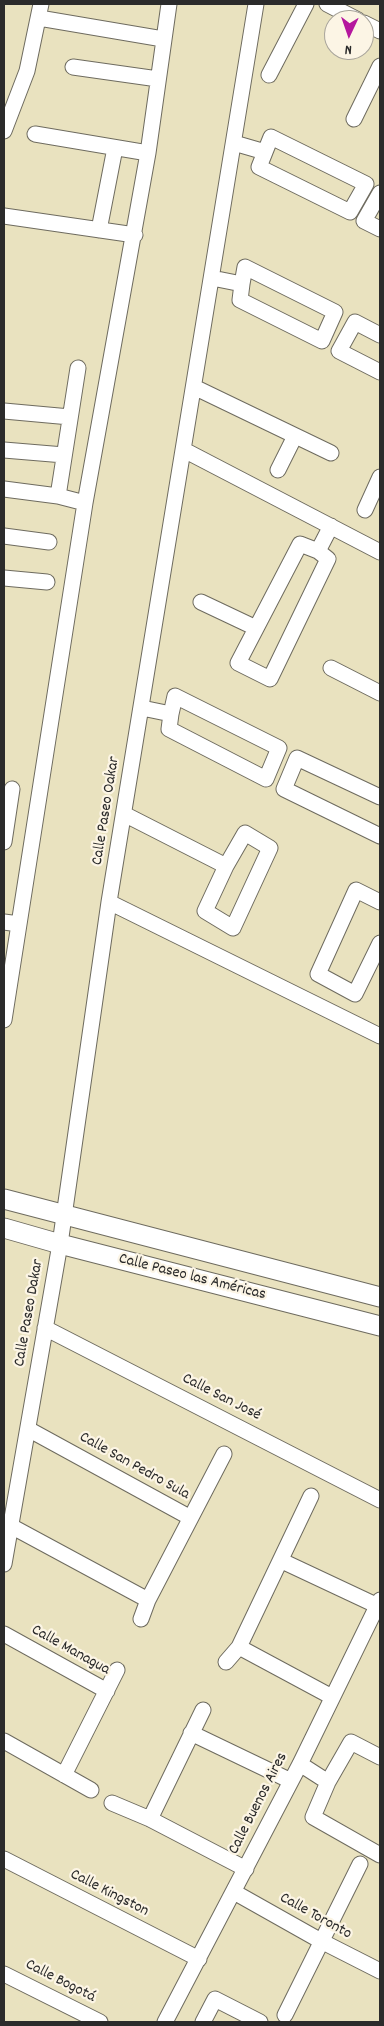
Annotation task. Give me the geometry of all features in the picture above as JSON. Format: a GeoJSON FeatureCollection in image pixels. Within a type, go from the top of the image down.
{"type":"FeatureCollection","features":[{"type":"Feature","properties":{"kind":"street"},"geometry":{"type":"LineString","coordinates":[[4,1020],[85,503],[148,153],[169,4]]}},
{"type":"Feature","properties":{"kind":"street","name":"Calle Paseo Oakar"},"geometry":{"type":"LineString","coordinates":[[64,1215],[110,902],[256,4]]}},
{"type":"Feature","properties":{"kind":"street"},"geometry":{"type":"LineString","coordinates":[[269,75],[306,4]]}},
{"type":"Feature","properties":{"kind":"street"},"geometry":{"type":"LineString","coordinates":[[326,4],[338,10]]}},
{"type":"Feature","properties":{"kind":"street"},"geometry":{"type":"LineString","coordinates":[[4,131],[27,71],[40,11],[164,39]]}},
{"type":"Feature","properties":{"kind":"street"},"geometry":{"type":"LineString","coordinates":[[354,119],[380,66]]}},
{"type":"Feature","properties":{"kind":"street"},"geometry":{"type":"LineString","coordinates":[[73,67],[158,79]]}},
{"type":"Feature","properties":{"kind":"street"},"geometry":{"type":"LineString","coordinates":[[35,134],[148,153]]}},
{"type":"Feature","properties":{"kind":"street"},"geometry":{"type":"LineString","coordinates":[[271,137],[366,184],[350,212],[259,167],[265,152],[271,137]]}},
{"type":"Feature","properties":{"kind":"street"},"geometry":{"type":"LineString","coordinates":[[234,143],[265,152]]}},
{"type":"Feature","properties":{"kind":"street"},"geometry":{"type":"LineString","coordinates":[[99,230],[114,148]]}},
{"type":"Feature","properties":{"kind":"street"},"geometry":{"type":"LineString","coordinates":[[380,193],[364,221],[380,229]]}},
{"type":"Feature","properties":{"kind":"street"},"geometry":{"type":"LineString","coordinates":[[4,216],[134,235]]}},
{"type":"Feature","properties":{"kind":"street"},"geometry":{"type":"LineString","coordinates":[[245,268],[335,312],[322,341],[240,300],[242,284],[245,268]]}},
{"type":"Feature","properties":{"kind":"street"},"geometry":{"type":"LineString","coordinates":[[212,278],[242,284]]}},
{"type":"Feature","properties":{"kind":"street"},"geometry":{"type":"LineString","coordinates":[[380,335],[355,322],[339,352],[380,372]]}},
{"type":"Feature","properties":{"kind":"street"},"geometry":{"type":"LineString","coordinates":[[58,496],[78,368]]}},
{"type":"Feature","properties":{"kind":"street"},"geometry":{"type":"LineString","coordinates":[[194,387],[331,454]]}},
{"type":"Feature","properties":{"kind":"street"},"geometry":{"type":"LineString","coordinates":[[4,411],[70,417]]}},
{"type":"Feature","properties":{"kind":"street"},"geometry":{"type":"LineString","coordinates":[[278,470],[295,436]]}},
{"type":"Feature","properties":{"kind":"street"},"geometry":{"type":"LineString","coordinates":[[4,450],[64,456]]}},
{"type":"Feature","properties":{"kind":"street"},"geometry":{"type":"LineString","coordinates":[[184,450],[380,552]]}},
{"type":"Feature","properties":{"kind":"street"},"geometry":{"type":"LineString","coordinates":[[365,510],[380,477]]}},
{"type":"Feature","properties":{"kind":"street"},"geometry":{"type":"LineString","coordinates":[[4,489],[58,496],[85,503]]}},
{"type":"Feature","properties":{"kind":"street"},"geometry":{"type":"LineString","coordinates":[[318,551],[331,526]]}},
{"type":"Feature","properties":{"kind":"street"},"geometry":{"type":"LineString","coordinates":[[4,536],[49,542]]}},
{"type":"Feature","properties":{"kind":"street"},"geometry":{"type":"LineString","coordinates":[[300,544],[318,551],[328,559],[270,679],[238,663],[300,544]]}},
{"type":"Feature","properties":{"kind":"street"},"geometry":{"type":"LineString","coordinates":[[4,578],[46,582]]}},
{"type":"Feature","properties":{"kind":"street"},"geometry":{"type":"LineString","coordinates":[[201,602],[256,628]]}},
{"type":"Feature","properties":{"kind":"street"},"geometry":{"type":"LineString","coordinates":[[331,668],[380,693]]}},
{"type":"Feature","properties":{"kind":"street"},"geometry":{"type":"LineString","coordinates":[[176,696],[279,748],[266,778],[169,729],[171,714],[176,696]]}},
{"type":"Feature","properties":{"kind":"street"},"geometry":{"type":"LineString","coordinates":[[142,708],[171,714]]}},
{"type":"Feature","properties":{"kind":"street"},"geometry":{"type":"LineString","coordinates":[[380,797],[297,758],[284,789],[380,836]]}},
{"type":"Feature","properties":{"kind":"street"},"geometry":{"type":"LineString","coordinates":[[4,841],[12,789]]}},
{"type":"Feature","properties":{"kind":"street"},"geometry":{"type":"LineString","coordinates":[[124,814],[226,866]]}},
{"type":"Feature","properties":{"kind":"street"},"geometry":{"type":"LineString","coordinates":[[244,833],[270,848],[233,928],[205,911],[226,866],[244,833]]}},
{"type":"Feature","properties":{"kind":"street"},"geometry":{"type":"LineString","coordinates":[[380,902],[356,890],[318,974],[355,994],[380,942]]}},
{"type":"Feature","properties":{"kind":"street"},"geometry":{"type":"LineString","coordinates":[[110,902],[380,1036]]}},
{"type":"Feature","properties":{"kind":"street"},"geometry":{"type":"LineString","coordinates":[[4,922],[19,924]]}},
{"type":"Feature","properties":{"kind":"street","name":"Calle Paseo las Américas"},"geometry":{"type":"LineString","coordinates":[[4,1199],[380,1297]]}},
{"type":"Feature","properties":{"kind":"street","name":"Calle Paseo Dakar"},"geometry":{"type":"LineString","coordinates":[[4,1564],[9,1525],[28,1429],[64,1215]]}},
{"type":"Feature","properties":{"kind":"street","name":"Calle Paseo las Américas"},"geometry":{"type":"LineString","coordinates":[[4,1228],[380,1326]]}},
{"type":"Feature","properties":{"kind":"street","name":"Calle San José"},"geometry":{"type":"LineString","coordinates":[[45,1328],[380,1500]]}},
{"type":"Feature","properties":{"kind":"street","name":"Calle San Pedro Sula"},"geometry":{"type":"LineString","coordinates":[[28,1429],[189,1517],[148,1600],[141,1619]]}},
{"type":"Feature","properties":{"kind":"street"},"geometry":{"type":"LineString","coordinates":[[189,1517],[224,1454]]}},
{"type":"Feature","properties":{"kind":"street"},"geometry":{"type":"LineString","coordinates":[[226,1662],[239,1647],[282,1561],[311,1496]]}},
{"type":"Feature","properties":{"kind":"street"},"geometry":{"type":"LineString","coordinates":[[9,1525],[148,1600]]}},
{"type":"Feature","properties":{"kind":"street"},"geometry":{"type":"LineString","coordinates":[[282,1561],[379,1604]]}},
{"type":"Feature","properties":{"kind":"street","name":"Calle Buenos Aires"},"geometry":{"type":"LineString","coordinates":[[167,2022],[300,1764],[379,1604]]}},
{"type":"Feature","properties":{"kind":"street","name":"Calle Managua"},"geometry":{"type":"LineString","coordinates":[[4,1634],[107,1691],[64,1775]]}},
{"type":"Feature","properties":{"kind":"street"},"geometry":{"type":"LineString","coordinates":[[239,1647],[332,1697]]}},
{"type":"Feature","properties":{"kind":"street"},"geometry":{"type":"LineString","coordinates":[[107,1691],[117,1670]]}},
{"type":"Feature","properties":{"kind":"street"},"geometry":{"type":"LineString","coordinates":[[150,1819],[203,1710]]}},
{"type":"Feature","properties":{"kind":"street"},"geometry":{"type":"LineString","coordinates":[[191,1733],[291,1781]]}},
{"type":"Feature","properties":{"kind":"street"},"geometry":{"type":"LineString","coordinates":[[4,1741],[91,1790]]}},
{"type":"Feature","properties":{"kind":"street"},"geometry":{"type":"LineString","coordinates":[[380,1757],[351,1742],[328,1782],[313,1817],[380,1855]]}},
{"type":"Feature","properties":{"kind":"street"},"geometry":{"type":"LineString","coordinates":[[300,1764],[328,1782]]}},
{"type":"Feature","properties":{"kind":"street"},"geometry":{"type":"LineString","coordinates":[[112,1803],[150,1819],[246,1869]]}},
{"type":"Feature","properties":{"kind":"street","name":"Calle Kingston"},"geometry":{"type":"LineString","coordinates":[[4,1859],[199,1959]]}},
{"type":"Feature","properties":{"kind":"street"},"geometry":{"type":"LineString","coordinates":[[285,2015],[360,1864]]}},
{"type":"Feature","properties":{"kind":"street","name":"Calle Toronto"},"geometry":{"type":"LineString","coordinates":[[234,1892],[321,1941],[380,1971]]}},
{"type":"Feature","properties":{"kind":"street","name":"Calle Bogotá"},"geometry":{"type":"LineString","coordinates":[[4,1974],[100,2022]]}},
{"type":"Feature","properties":{"kind":"street"},"geometry":{"type":"LineString","coordinates":[[203,2022],[215,1999],[260,2022]]}}]}
